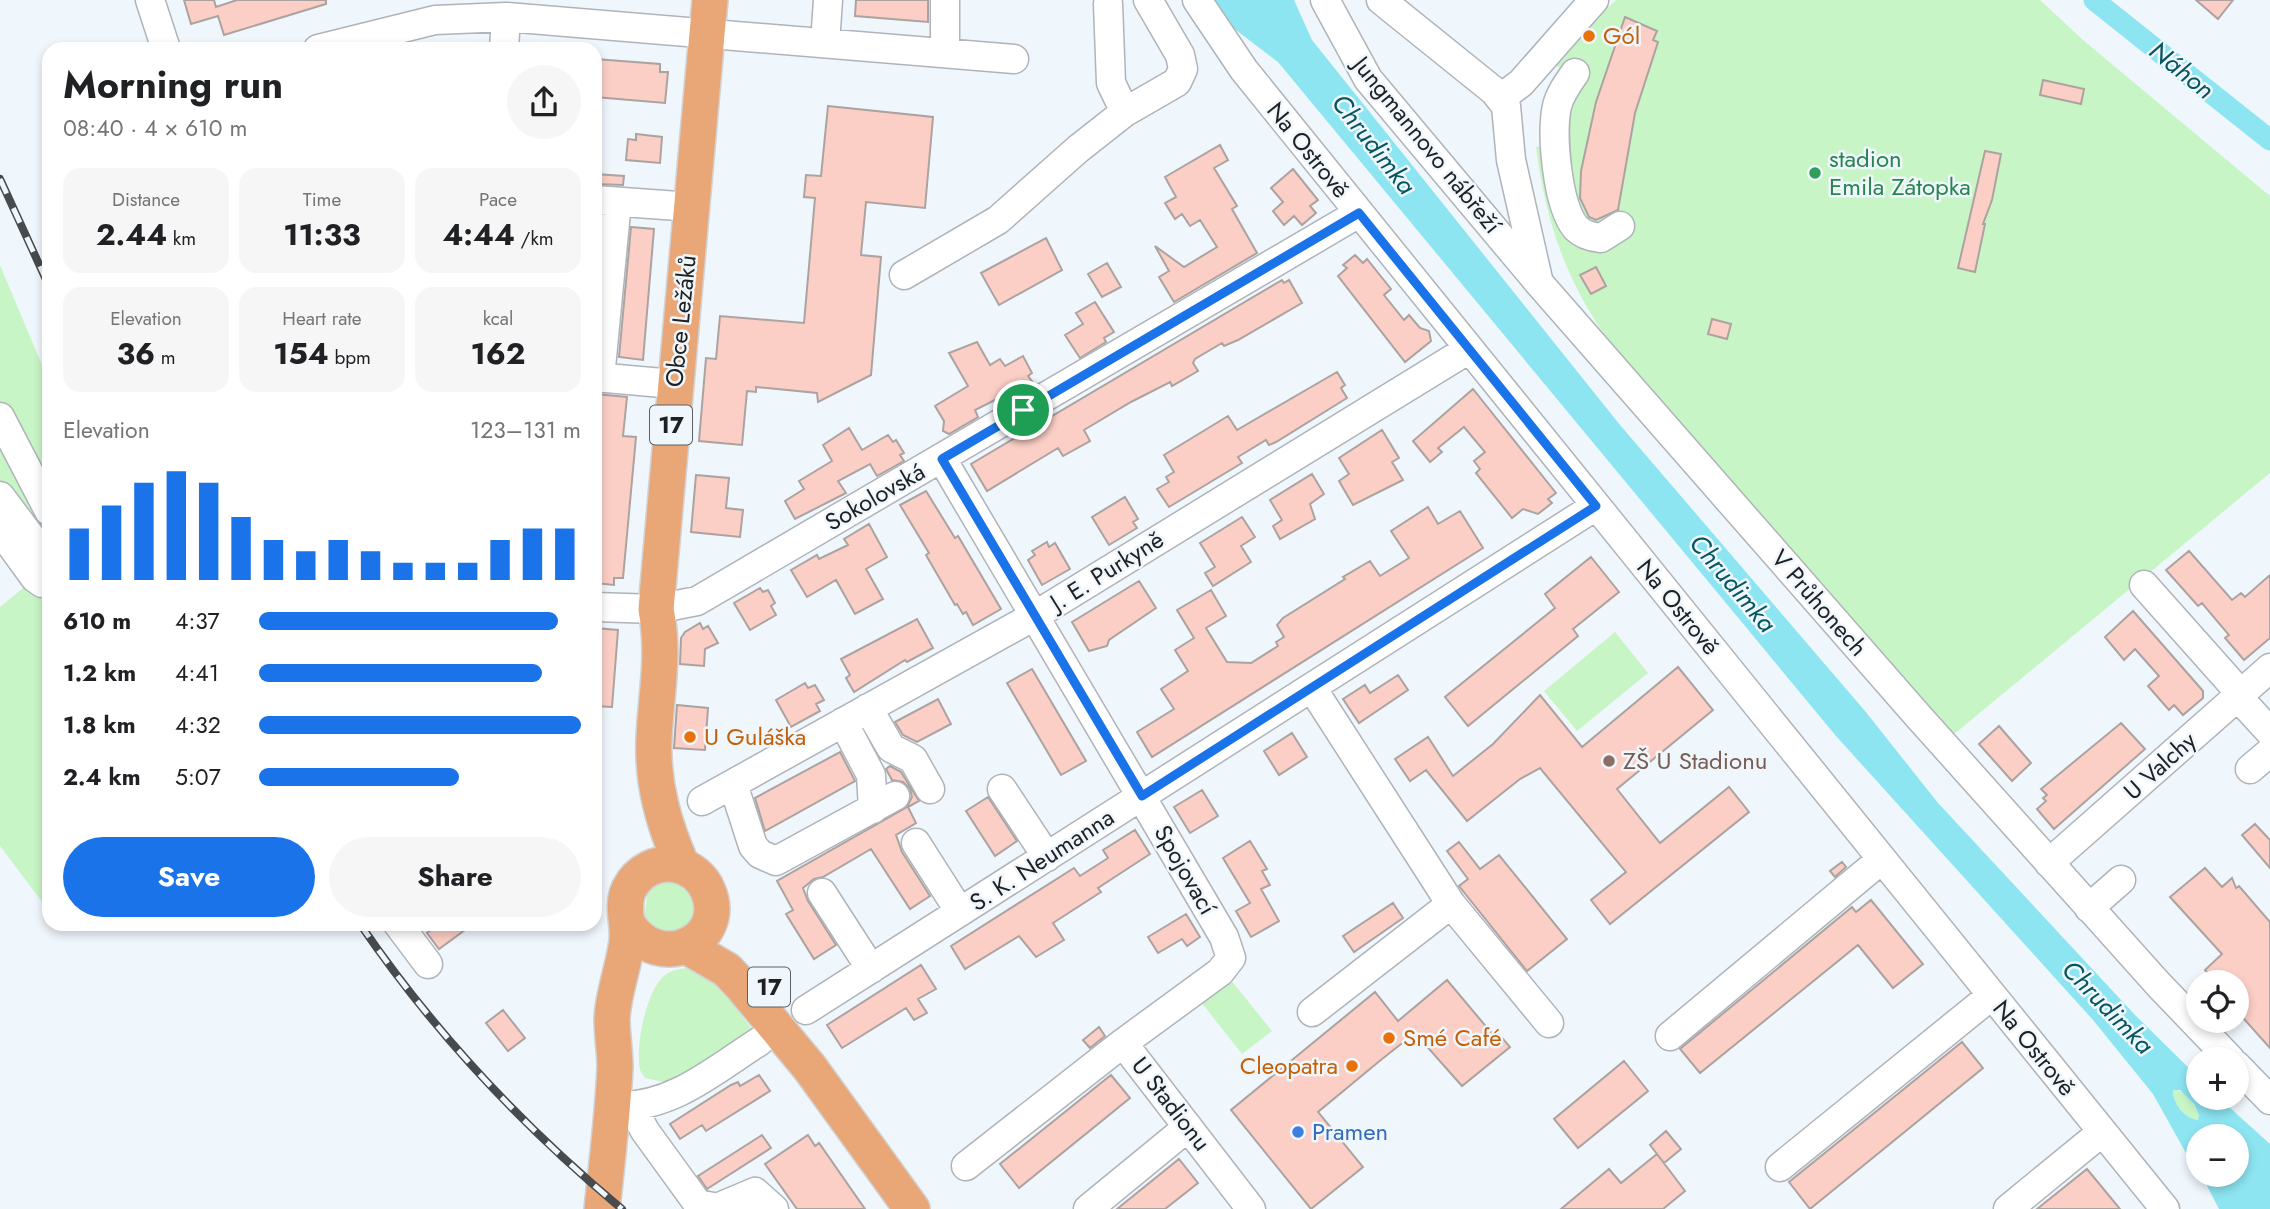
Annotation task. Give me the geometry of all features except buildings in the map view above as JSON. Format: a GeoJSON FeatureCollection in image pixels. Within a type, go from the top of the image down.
{"type":"FeatureCollection","features":[{"type":"Feature","properties":{"kind":"main road","name":"Obce Ležáků"},"geometry":{"type":"LineString","coordinates":[[682,866],[664,824],[655,771],[654,739],[663,642],[656,609],[708,17]]}},
{"type":"Feature","properties":{"kind":"main road","name":"Obce Ležáků"},"geometry":{"type":"LineString","coordinates":[[641,874],[645,826],[635,766],[636,714],[643,640],[656,609]]}},
{"type":"Feature","properties":{"kind":"main road"},"geometry":{"type":"LineString","coordinates":[[641,874],[660,865],[682,866]]}},
{"type":"Feature","properties":{"kind":"main road","name":"17"},"geometry":{"type":"LineString","coordinates":[[682,866],[702,881],[709,892],[710,916],[765,981],[787,1016],[810,1068]]}},
{"type":"Feature","properties":{"kind":"main road","name":"17"},"geometry":{"type":"LineString","coordinates":[[641,874],[627,892],[625,915],[629,926],[640,940],[676,948],[727,971],[810,1068],[912,1209]]}},
{"type":"Feature","properties":{"kind":"main road"},"geometry":{"type":"LineString","coordinates":[[615,1065],[639,986],[676,948],[699,937],[710,916]]}},
{"type":"Feature","properties":{"kind":"main road"},"geometry":{"type":"LineString","coordinates":[[602,1209],[630,1114],[615,1065],[612,1018],[624,969],[629,926]]}},
{"type":"Feature","properties":{"kind":"street"},"geometry":{"type":"LineString","coordinates":[[150,0],[164,42]]}},
{"type":"Feature","properties":{"kind":"street"},"geometry":{"type":"LineString","coordinates":[[825,43],[828,0]]}},
{"type":"Feature","properties":{"kind":"street"},"geometry":{"type":"LineString","coordinates":[[945,53],[946,0]]}},
{"type":"Feature","properties":{"kind":"street"},"geometry":{"type":"LineString","coordinates":[[904,275],[998,220],[1078,149],[1125,112],[1177,82],[1184,69],[1180,54],[1148,0]]}},
{"type":"Feature","properties":{"kind":"street","name":"Na Ostrově"},"geometry":{"type":"LineString","coordinates":[[1197,0],[1244,71],[2165,1209]]}},
{"type":"Feature","properties":{"kind":"street","name":"Jungmannovo nábřeží"},"geometry":{"type":"LineString","coordinates":[[1325,0],[1368,79],[1539,283]]}},
{"type":"Feature","properties":{"kind":"street"},"geometry":{"type":"LineString","coordinates":[[1381,0],[1508,94],[1558,104]]}},
{"type":"Feature","properties":{"kind":"street"},"geometry":{"type":"LineString","coordinates":[[1508,94],[1594,0]]}},
{"type":"Feature","properties":{"kind":"street"},"geometry":{"type":"LineString","coordinates":[[1108,4],[1111,82],[1125,112]]}},
{"type":"Feature","properties":{"kind":"street"},"geometry":{"type":"LineString","coordinates":[[367,42],[434,10],[506,17],[708,17],[825,43],[1014,59]]}},
{"type":"Feature","properties":{"kind":"street"},"geometry":{"type":"LineString","coordinates":[[504,42],[506,17]]}},
{"type":"Feature","properties":{"kind":"street"},"geometry":{"type":"LineString","coordinates":[[1575,73],[1558,104],[1558,168],[1570,217],[1581,233],[1591,237],[1601,238],[1619,226]]}},
{"type":"Feature","properties":{"kind":"street","name":"V Průhonech"},"geometry":{"type":"LineString","coordinates":[[1508,94],[1506,106],[1511,160],[1539,283],[2089,908],[2219,1047]]}},
{"type":"Feature","properties":{"kind":"street"},"geometry":{"type":"LineString","coordinates":[[602,280],[606,201],[692,207]]}},
{"type":"Feature","properties":{"kind":"street","name":"Sokolovská"},"geometry":{"type":"LineString","coordinates":[[602,607],[656,609],[696,601],[1359,213]]}},
{"type":"Feature","properties":{"kind":"street","name":"J. E. Purkyně"},"geometry":{"type":"LineString","coordinates":[[702,801],[1035,615],[1469,349]]}},
{"type":"Feature","properties":{"kind":"street"},"geometry":{"type":"LineString","coordinates":[[602,378],[674,384]]}},
{"type":"Feature","properties":{"kind":"street"},"geometry":{"type":"LineString","coordinates":[[0,417],[42,498]]}},
{"type":"Feature","properties":{"kind":"street","name":"Spojovací"},"geometry":{"type":"LineString","coordinates":[[942,459],[1224,937],[1231,958]]}},
{"type":"Feature","properties":{"kind":"street"},"geometry":{"type":"LineString","coordinates":[[0,496],[42,552]]}},
{"type":"Feature","properties":{"kind":"street","name":"S. K. Neumanna"},"geometry":{"type":"LineString","coordinates":[[806,1010],[1596,506]]}},
{"type":"Feature","properties":{"kind":"street"},"geometry":{"type":"LineString","coordinates":[[0,530],[35,578],[42,583]]}},
{"type":"Feature","properties":{"kind":"street"},"geometry":{"type":"LineString","coordinates":[[2144,585],[2270,732]]}},
{"type":"Feature","properties":{"kind":"street","name":"U Valchy"},"geometry":{"type":"LineString","coordinates":[[2049,863],[2270,668]]}},
{"type":"Feature","properties":{"kind":"street"},"geometry":{"type":"LineString","coordinates":[[1312,688],[1451,904],[1549,1023]]}},
{"type":"Feature","properties":{"kind":"street"},"geometry":{"type":"LineString","coordinates":[[869,708],[891,748],[913,760],[930,789]]}},
{"type":"Feature","properties":{"kind":"street"},"geometry":{"type":"LineString","coordinates":[[733,784],[753,846],[760,854],[776,861],[884,802],[843,722]]}},
{"type":"Feature","properties":{"kind":"street"},"geometry":{"type":"LineString","coordinates":[[1002,789],[1047,857]]}},
{"type":"Feature","properties":{"kind":"street"},"geometry":{"type":"LineString","coordinates":[[916,842],[960,912]]}},
{"type":"Feature","properties":{"kind":"street"},"geometry":{"type":"LineString","coordinates":[[1670,1036],[1882,859]]}},
{"type":"Feature","properties":{"kind":"street"},"geometry":{"type":"LineString","coordinates":[[2089,908],[2121,880]]}},
{"type":"Feature","properties":{"kind":"street"},"geometry":{"type":"LineString","coordinates":[[822,893],[871,969]]}},
{"type":"Feature","properties":{"kind":"street"},"geometry":{"type":"LineString","coordinates":[[1312,1013],[1451,904]]}},
{"type":"Feature","properties":{"kind":"street"},"geometry":{"type":"LineString","coordinates":[[403,931],[428,964]]}},
{"type":"Feature","properties":{"kind":"street","name":"U Stadionu"},"geometry":{"type":"LineString","coordinates":[[1231,958],[1220,972],[1123,1043],[1251,1209]]}},
{"type":"Feature","properties":{"kind":"street"},"geometry":{"type":"LineString","coordinates":[[1780,1167],[1992,995]]}},
{"type":"Feature","properties":{"kind":"street"},"geometry":{"type":"LineString","coordinates":[[630,1114],[671,1097],[760,1041]]}},
{"type":"Feature","properties":{"kind":"street"},"geometry":{"type":"LineString","coordinates":[[966,1166],[1123,1043]]}},
{"type":"Feature","properties":{"kind":"street"},"geometry":{"type":"LineString","coordinates":[[2249,1078],[2270,1100]]}},
{"type":"Feature","properties":{"kind":"street"},"geometry":{"type":"LineString","coordinates":[[630,1114],[660,1176],[683,1209]]}},
{"type":"Feature","properties":{"kind":"street"},"geometry":{"type":"LineString","coordinates":[[630,1114],[698,1204],[717,1208],[755,1192],[774,1209]]}},
{"type":"Feature","properties":{"kind":"street"},"geometry":{"type":"LineString","coordinates":[[1088,1209],[1188,1127]]}},
{"type":"Feature","properties":{"kind":"street"},"geometry":{"type":"LineString","coordinates":[[2008,1209],[2102,1132]]}},
{"type":"Feature","properties":{"kind":"green space"},"geometry":{"type":"Polygon","coordinates":[[[1616,0],[2040,0],[2083,40],[2270,196],[2270,473],[1953,735],[1619,355],[1574,282],[1546,204],[1536,147],[1545,146],[1542,123],[1544,106],[1550,90],[1563,71],[1556,65],[1573,41],[1616,0]]]}},
{"type":"Feature","properties":{"kind":"green space"},"geometry":{"type":"Polygon","coordinates":[[[0,265],[42,365],[42,902],[0,846],[0,607],[40,574],[0,520],[0,265]]]}},
{"type":"Feature","properties":{"kind":"green space"},"geometry":{"type":"Polygon","coordinates":[[[1615,632],[1648,673],[1577,731],[1544,691],[1615,632]]]}},
{"type":"Feature","properties":{"kind":"green space"},"geometry":{"type":"Polygon","coordinates":[[[663,880],[680,883],[689,894],[694,908],[688,926],[657,933],[644,920],[648,888],[663,880]]]}},
{"type":"Feature","properties":{"kind":"green space"},"geometry":{"type":"Polygon","coordinates":[[[692,968],[718,984],[754,1032],[666,1087],[664,1082],[645,1078],[640,1070],[639,1048],[647,1006],[658,982],[665,975],[678,969],[692,968]]]}},
{"type":"Feature","properties":{"kind":"green space"},"geometry":{"type":"Polygon","coordinates":[[[1230,979],[1272,1031],[1242,1054],[1201,1002],[1230,979]]]}},
{"type":"Feature","properties":{"kind":"green space"},"geometry":{"type":"Polygon","coordinates":[[[2173,1089],[2186,1096],[2186,1110],[2196,1110],[2198,1120],[2188,1116],[2175,1100],[2173,1089]]]}},
{"type":"Feature","properties":{"kind":"water","name":"Chrudimka"},"geometry":{"type":"Polygon","coordinates":[[[1212,0],[1294,0],[1312,40],[1620,425],[1865,711],[1938,803],[2135,1015],[2186,1065],[2186,1096],[2180,1090],[2173,1090],[2177,1105],[2188,1116],[2198,1120],[2197,1110],[2232,1110],[2248,1124],[2186,1124],[2186,1153],[2153,1094],[2093,1020],[1836,736],[1278,62],[1228,24],[1212,0]]]}},
{"type":"Feature","properties":{"kind":"water"},"geometry":{"type":"Polygon","coordinates":[[[2249,1125],[2270,1144],[2270,1209],[2219,1209],[2208,1187],[2249,1187],[2249,1125]]]}},
{"type":"Feature","properties":{"kind":"waterway","name":"Náhon"},"geometry":{"type":"LineString","coordinates":[[2094,0],[2270,140]]}},
{"type":"Feature","properties":{"kind":"railway"},"geometry":{"type":"LineString","coordinates":[[0,179],[42,271]]}},
{"type":"Feature","properties":{"kind":"railway"},"geometry":{"type":"LineString","coordinates":[[365,931],[418,1002],[481,1076],[549,1145],[622,1209]]}},
{"type":"Feature","properties":{"kind":"place","name":"Gól"},"geometry":{"type":"Point","coordinates":[1589,36]}},
{"type":"Feature","properties":{"kind":"place","name":"stadion Emila Zátopka"},"geometry":{"type":"Point","coordinates":[1815,173]}},
{"type":"Feature","properties":{"kind":"place","name":"U Guláška"},"geometry":{"type":"Point","coordinates":[690,737]}},
{"type":"Feature","properties":{"kind":"place","name":"ZŠ U Stadionu"},"geometry":{"type":"Point","coordinates":[1609,761]}},
{"type":"Feature","properties":{"kind":"place","name":"Smé Café"},"geometry":{"type":"Point","coordinates":[1389,1038]}},
{"type":"Feature","properties":{"kind":"place","name":"Cleopatra"},"geometry":{"type":"Point","coordinates":[1352,1066]}},
{"type":"Feature","properties":{"kind":"place","name":"Pramen"},"geometry":{"type":"Point","coordinates":[1298,1132]}},
{"type":"Feature","properties":{"kind":"route"},"geometry":{"type":"LineString","coordinates":[[1359,213],[1596,506],[1142,796],[942,459],[1023,410],[1359,213]]}}]}
